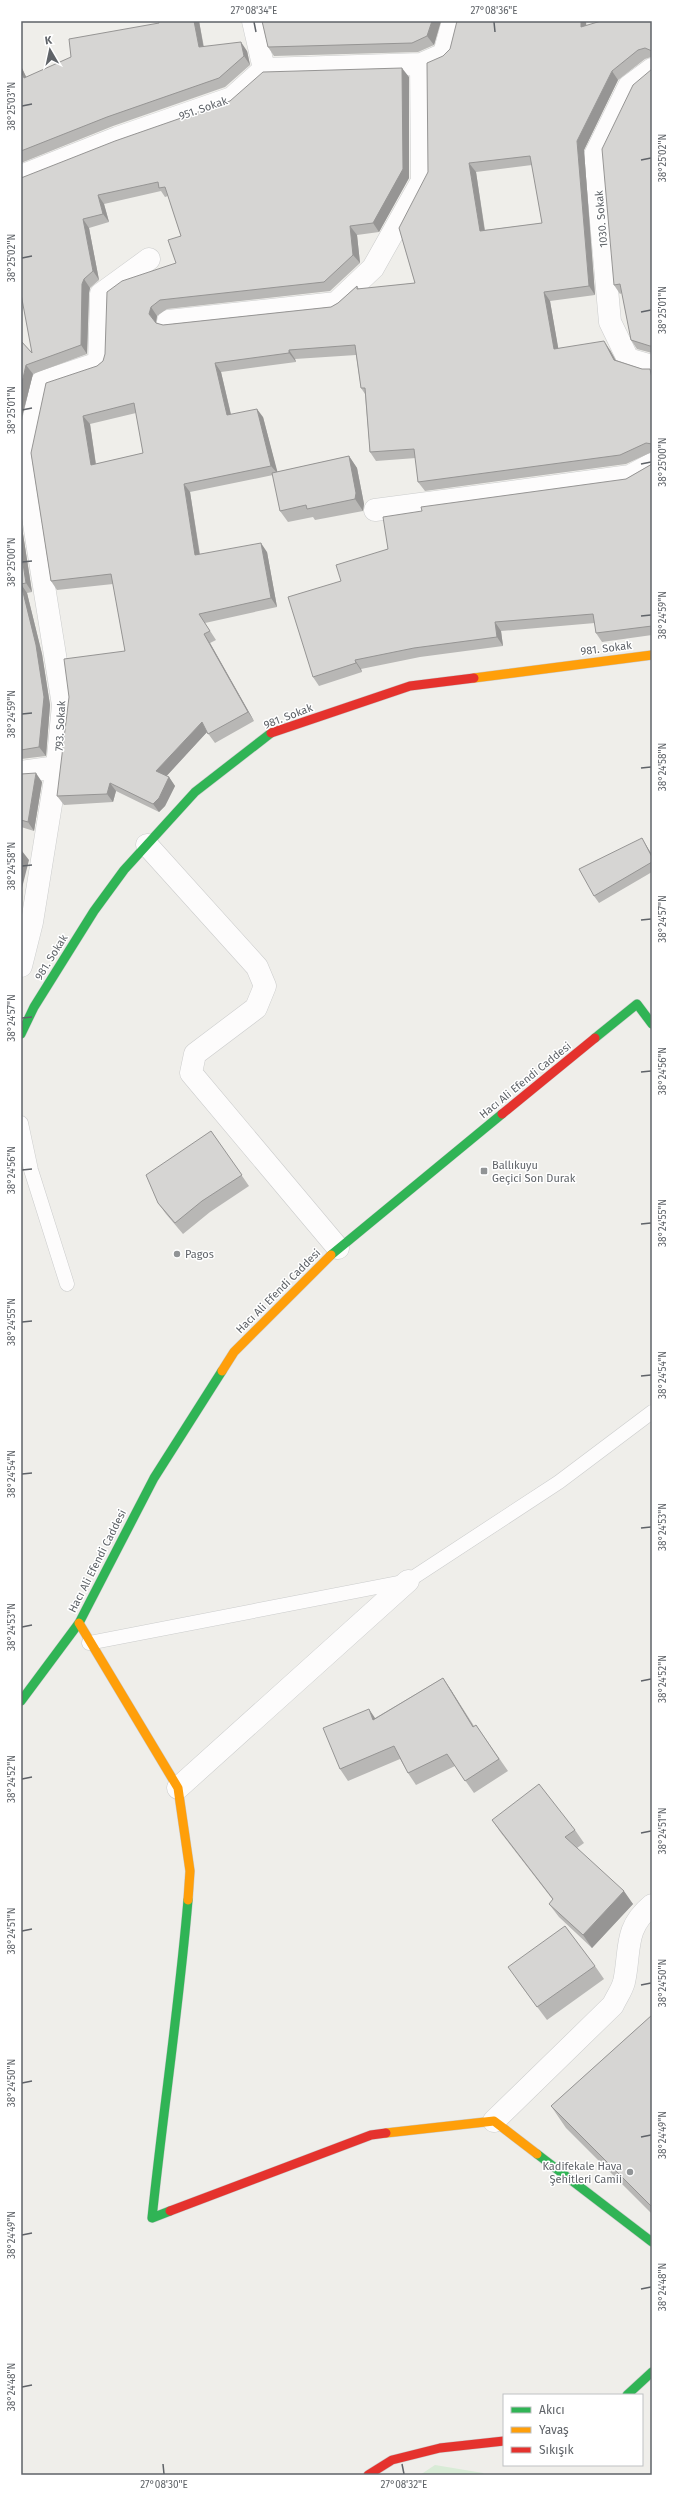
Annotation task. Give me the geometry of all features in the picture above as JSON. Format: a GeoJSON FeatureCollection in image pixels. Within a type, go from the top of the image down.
{"type":"FeatureCollection","features":[{"type":"Feature","properties":{"kind":"street"},"geometry":{"type":"LineString","coordinates":[[253,21],[264,69],[421,64],[444,54],[453,21]]}},
{"type":"Feature","properties":{"kind":"street"},"geometry":{"type":"LineString","coordinates":[[168,321],[336,302],[373,268],[422,180],[421,64]]}},
{"type":"Feature","properties":{"kind":"street","name":"951. Sokak"},"geometry":{"type":"LineString","coordinates":[[21,176],[117,138],[232,98],[264,69]]}},
{"type":"Feature","properties":{"kind":"street","name":"1030. Sokak"},"geometry":{"type":"LineString","coordinates":[[652,69],[629,86],[595,155],[610,322],[628,359],[652,366]]}},
{"type":"Feature","properties":{"kind":"street"},"geometry":{"type":"LineString","coordinates":[[23,463],[42,382],[99,362],[101,294],[149,259]]}},
{"type":"Feature","properties":{"kind":"street","name":"793. Sokak"},"geometry":{"type":"LineString","coordinates":[[21,966],[25,936],[57,767],[63,705],[23,463]]}},
{"type":"Feature","properties":{"kind":"street"},"geometry":{"type":"LineString","coordinates":[[375,510],[630,476],[652,464]]}},
{"type":"Feature","properties":{"kind":"street","name":"981. Sokak"},"geometry":{"type":"LineString","coordinates":[[21,1034],[34,1007],[94,911],[124,870],[195,792],[268,734],[410,686],[433,681],[652,654]]}},
{"type":"Feature","properties":{"kind":"street"},"geometry":{"type":"LineString","coordinates":[[21,772],[57,767]]}},
{"type":"Feature","properties":{"kind":"street"},"geometry":{"type":"LineString","coordinates":[[147,845],[257,967],[265,986],[256,1008],[194,1054],[191,1073],[338,1248]]}},
{"type":"Feature","properties":{"kind":"street","name":"Hacı Ali Efendi Caddesi"},"geometry":{"type":"LineString","coordinates":[[21,1701],[79,1623],[154,1478],[234,1352],[338,1248],[638,1004],[652,1024]]}},
{"type":"Feature","properties":{"kind":"street"},"geometry":{"type":"LineString","coordinates":[[178,1788],[408,1581]]}},
{"type":"Feature","properties":{"kind":"street"},"geometry":{"type":"LineString","coordinates":[[79,1623],[89,1643],[178,1788],[190,1871],[182,1974],[164,2100],[152,2218],[371,2135],[494,2121],[613,2005],[623,1984],[630,1934],[634,1923],[652,1905]]}},
{"type":"Feature","properties":{"kind":"street"},"geometry":{"type":"LineString","coordinates":[[494,2121],[652,2242]]}},
{"type":"Feature","properties":{"kind":"street"},"geometry":{"type":"LineString","coordinates":[[628,2394],[652,2372]]}},
{"type":"Feature","properties":{"kind":"street"},"geometry":{"type":"LineString","coordinates":[[368,2475],[392,2460],[419,2453],[440,2448],[503,2441]]}},
{"type":"Feature","properties":{"kind":"lane"},"geometry":{"type":"LineString","coordinates":[[21,1123],[31,1170],[67,1284]]}},
{"type":"Feature","properties":{"kind":"lane"},"geometry":{"type":"LineString","coordinates":[[89,1643],[408,1581],[559,1482],[652,1412]]}},
{"type":"Feature","properties":{"kind":"green space"},"geometry":{"type":"Polygon","coordinates":[[[435,2465],[483,2473],[485,2475],[420,2475],[435,2465]]]}},
{"type":"Feature","properties":{"kind":"building"},"geometry":{"type":"Polygon","coordinates":[[[159,21],[194,21],[199,47],[241,42],[244,56],[219,78],[107,117],[21,151],[21,70],[24,78],[71,57],[69,39],[159,23],[159,21]]]}},
{"type":"Feature","properties":{"kind":"building"},"geometry":{"type":"Polygon","coordinates":[[[262,21],[432,21],[427,36],[412,43],[268,47],[262,21]]]}},
{"type":"Feature","properties":{"kind":"building"},"geometry":{"type":"Polygon","coordinates":[[[457,21],[581,21],[581,27],[601,21],[652,21],[652,51],[645,48],[638,50],[612,71],[577,141],[589,286],[544,292],[554,349],[604,341],[614,360],[642,369],[650,369],[652,378],[652,444],[646,443],[620,455],[418,482],[414,449],[370,452],[365,388],[361,388],[355,345],[289,350],[289,353],[215,363],[227,415],[257,409],[271,466],[184,484],[195,555],[261,543],[271,598],[199,614],[210,631],[204,634],[248,712],[208,734],[202,722],[156,771],[169,777],[159,798],[153,804],[110,783],[107,794],[57,796],[69,697],[64,659],[125,651],[111,574],[51,581],[31,453],[46,383],[97,366],[103,361],[105,354],[107,292],[122,281],[176,263],[168,240],[181,236],[165,187],[159,188],[158,182],[98,195],[103,214],[83,219],[93,271],[84,279],[82,284],[81,345],[26,365],[21,387],[21,341],[32,353],[21,294],[21,178],[115,141],[230,101],[263,72],[402,68],[403,169],[373,223],[350,226],[353,255],[324,282],[160,300],[151,307],[149,314],[156,323],[163,325],[331,307],[338,303],[357,286],[357,289],[415,283],[399,228],[428,172],[427,63],[443,56],[450,49],[457,21]],[[530,156],[469,163],[480,231],[542,223],[530,156]],[[134,403],[83,416],[91,465],[143,453],[134,403]]]}},
{"type":"Feature","properties":{"kind":"building"},"geometry":{"type":"Polygon","coordinates":[[[652,69],[652,346],[650,346],[631,340],[620,284],[614,285],[602,149],[633,85],[652,69]]]}},
{"type":"Feature","properties":{"kind":"building"},"geometry":{"type":"Polygon","coordinates":[[[349,456],[356,493],[355,499],[307,509],[306,505],[280,511],[272,473],[349,456]]]}},
{"type":"Feature","properties":{"kind":"building"},"geometry":{"type":"Polygon","coordinates":[[[652,464],[652,626],[596,633],[593,614],[495,622],[497,637],[414,648],[355,660],[356,663],[313,677],[288,597],[341,581],[336,565],[388,549],[383,517],[422,511],[421,507],[626,479],[652,464]]]}},
{"type":"Feature","properties":{"kind":"building"},"geometry":{"type":"Polygon","coordinates":[[[21,551],[26,583],[21,584],[21,551]]]}},
{"type":"Feature","properties":{"kind":"building"},"geometry":{"type":"Polygon","coordinates":[[[21,584],[36,645],[44,697],[39,747],[21,750],[21,584]]]}},
{"type":"Feature","properties":{"kind":"building"},"geometry":{"type":"Polygon","coordinates":[[[36,773],[28,822],[21,820],[21,774],[36,773]]]}},
{"type":"Feature","properties":{"kind":"building"},"geometry":{"type":"Polygon","coordinates":[[[642,838],[652,857],[652,862],[594,896],[579,869],[642,838]]]}},
{"type":"Feature","properties":{"kind":"building"},"geometry":{"type":"Polygon","coordinates":[[[211,1131],[242,1175],[202,1201],[175,1223],[158,1203],[146,1175],[211,1131]]]}},
{"type":"Feature","properties":{"kind":"building"},"geometry":{"type":"Polygon","coordinates":[[[443,1678],[473,1727],[476,1725],[499,1759],[465,1781],[447,1754],[408,1773],[394,1746],[340,1769],[323,1728],[369,1709],[373,1720],[443,1678]]]}},
{"type":"Feature","properties":{"kind":"building"},"geometry":{"type":"Polygon","coordinates":[[[539,1784],[575,1830],[565,1837],[624,1891],[583,1935],[549,1904],[553,1899],[492,1820],[539,1784]]]}},
{"type":"Feature","properties":{"kind":"building"},"geometry":{"type":"Polygon","coordinates":[[[565,1926],[595,1966],[537,2007],[508,1967],[565,1926]]]}},
{"type":"Feature","properties":{"kind":"building","name":"Kadifekale Hava Şehitleri Camii"},"geometry":{"type":"Polygon","coordinates":[[[652,2015],[652,2207],[551,2106],[652,2015]]]}},
{"type":"Feature","properties":{"kind":"traffic: fast"},"geometry":{"type":"LineString","coordinates":[[21,1034],[34,1007],[94,911],[124,870],[195,792],[271,733]]}},
{"type":"Feature","properties":{"kind":"traffic: fast"},"geometry":{"type":"LineString","coordinates":[[595,1038],[637,1004],[652,1024]]}},
{"type":"Feature","properties":{"kind":"traffic: fast"},"geometry":{"type":"LineString","coordinates":[[331,1255],[502,1114]]}},
{"type":"Feature","properties":{"kind":"traffic: fast"},"geometry":{"type":"LineString","coordinates":[[21,1701],[79,1623],[154,1478],[222,1371]]}},
{"type":"Feature","properties":{"kind":"traffic: fast"},"geometry":{"type":"LineString","coordinates":[[170,2211],[152,2218],[188,1900]]}},
{"type":"Feature","properties":{"kind":"traffic: fast"},"geometry":{"type":"LineString","coordinates":[[537,2154],[652,2242]]}},
{"type":"Feature","properties":{"kind":"traffic: fast"},"geometry":{"type":"LineString","coordinates":[[628,2394],[652,2372]]}},
{"type":"Feature","properties":{"kind":"traffic: slow"},"geometry":{"type":"LineString","coordinates":[[474,678],[652,655]]}},
{"type":"Feature","properties":{"kind":"traffic: slow"},"geometry":{"type":"LineString","coordinates":[[222,1371],[234,1352],[331,1255]]}},
{"type":"Feature","properties":{"kind":"traffic: slow"},"geometry":{"type":"LineString","coordinates":[[79,1623],[178,1788],[190,1871],[188,1900]]}},
{"type":"Feature","properties":{"kind":"traffic: slow"},"geometry":{"type":"LineString","coordinates":[[386,2133],[494,2121],[537,2154]]}},
{"type":"Feature","properties":{"kind":"traffic: jam"},"geometry":{"type":"LineString","coordinates":[[271,733],[410,686],[474,678]]}},
{"type":"Feature","properties":{"kind":"traffic: jam"},"geometry":{"type":"LineString","coordinates":[[502,1114],[595,1038]]}},
{"type":"Feature","properties":{"kind":"traffic: jam"},"geometry":{"type":"LineString","coordinates":[[170,2211],[371,2135],[386,2133]]}},
{"type":"Feature","properties":{"kind":"traffic: jam"},"geometry":{"type":"LineString","coordinates":[[368,2475],[392,2460],[440,2448],[503,2441]]}},
{"type":"Feature","properties":{"kind":"place","name":"Ballıkuyu Geçici Son Durak"},"geometry":{"type":"Point","coordinates":[484,1171]}},
{"type":"Feature","properties":{"kind":"place","name":"Pagos"},"geometry":{"type":"Point","coordinates":[177,1254]}},
{"type":"Feature","properties":{"kind":"place","name":"Kadifekale Hava Şehitleri Camii"},"geometry":{"type":"Point","coordinates":[630,2172]}}]}
